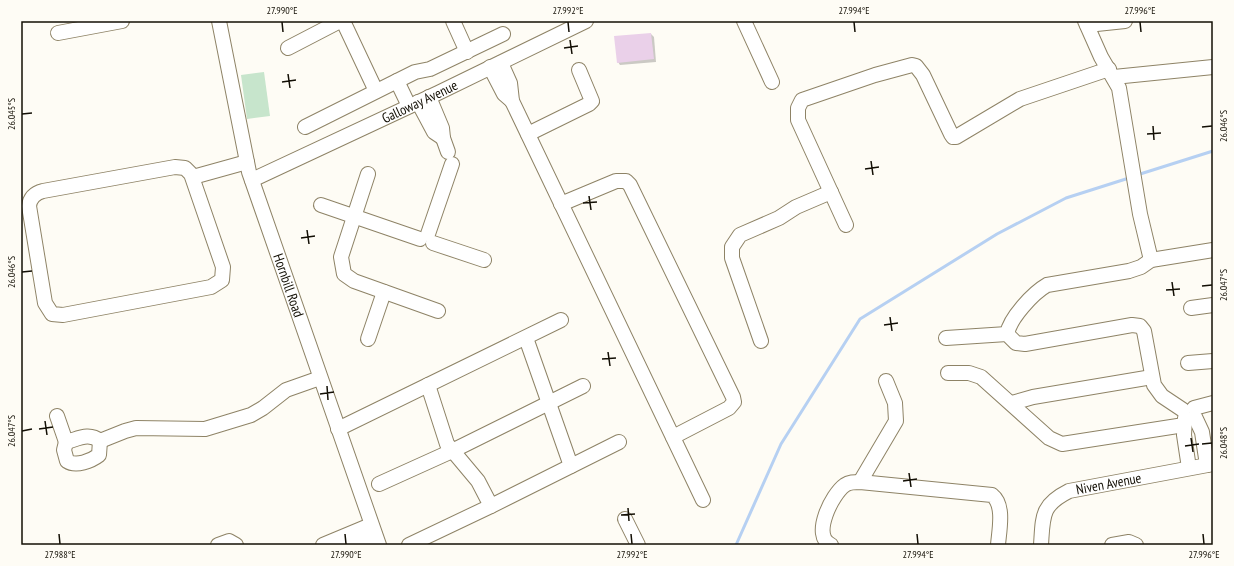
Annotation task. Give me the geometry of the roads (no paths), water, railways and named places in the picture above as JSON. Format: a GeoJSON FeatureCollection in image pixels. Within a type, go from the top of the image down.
{"type":"FeatureCollection","features":[{"type":"Feature","properties":{"kind":"street"},"geometry":{"type":"LineString","coordinates":[[58,33],[122,21]]}},
{"type":"Feature","properties":{"kind":"street","name":"Hornbill Road"},"geometry":{"type":"LineString","coordinates":[[219,21],[247,162],[252,180],[375,535]]}},
{"type":"Feature","properties":{"kind":"street"},"geometry":{"type":"LineString","coordinates":[[288,48],[340,21]]}},
{"type":"Feature","properties":{"kind":"street"},"geometry":{"type":"LineString","coordinates":[[343,21],[376,91]]}},
{"type":"Feature","properties":{"kind":"street"},"geometry":{"type":"LineString","coordinates":[[453,21],[467,52]]}},
{"type":"Feature","properties":{"kind":"street","name":"Galloway Avenue"},"geometry":{"type":"LineString","coordinates":[[252,180],[419,102],[586,21]]}},
{"type":"Feature","properties":{"kind":"street"},"geometry":{"type":"LineString","coordinates":[[744,21],[772,82]]}},
{"type":"Feature","properties":{"kind":"street"},"geometry":{"type":"LineString","coordinates":[[1125,21],[1086,23],[1111,73],[1123,102],[1138,199],[1151,260]]}},
{"type":"Feature","properties":{"kind":"street"},"geometry":{"type":"LineString","coordinates":[[305,128],[415,72],[430,69],[502,34]]}},
{"type":"Feature","properties":{"kind":"street"},"geometry":{"type":"LineString","coordinates":[[496,65],[510,83],[512,101],[703,500]]}},
{"type":"Feature","properties":{"kind":"street"},"geometry":{"type":"LineString","coordinates":[[846,224],[798,120],[798,108],[800,102],[806,98],[875,75],[912,65],[916,66],[923,75],[951,134],[953,137],[956,137],[1020,99],[1111,73],[1213,67]]}},
{"type":"Feature","properties":{"kind":"street"},"geometry":{"type":"LineString","coordinates":[[528,134],[589,104],[592,101],[579,70]]}},
{"type":"Feature","properties":{"kind":"street"},"geometry":{"type":"LineString","coordinates":[[397,81],[419,102],[442,128],[443,138],[450,158],[427,239]]}},
{"type":"Feature","properties":{"kind":"street"},"geometry":{"type":"LineString","coordinates":[[192,177],[247,162]]}},
{"type":"Feature","properties":{"kind":"street"},"geometry":{"type":"LineString","coordinates":[[175,167],[185,168],[192,177],[223,268],[223,277],[217,285],[78,313],[56,315],[49,311],[45,303],[29,206],[31,199],[35,194],[43,191],[175,167]]}},
{"type":"Feature","properties":{"kind":"street"},"geometry":{"type":"LineString","coordinates":[[368,174],[341,257],[342,271],[346,277],[354,281],[438,311]]}},
{"type":"Feature","properties":{"kind":"street"},"geometry":{"type":"LineString","coordinates":[[561,204],[616,181],[626,181],[630,185],[723,376],[733,397],[732,405],[673,437]]}},
{"type":"Feature","properties":{"kind":"street"},"geometry":{"type":"LineString","coordinates":[[761,341],[732,258],[732,247],[740,235],[779,218],[796,207],[831,192]]}},
{"type":"Feature","properties":{"kind":"street"},"geometry":{"type":"LineString","coordinates":[[321,204],[355,217],[427,239],[484,260]]}},
{"type":"Feature","properties":{"kind":"street"},"geometry":{"type":"LineString","coordinates":[[1007,334],[1009,327],[1017,314],[1036,293],[1047,285],[1129,271],[1141,267],[1151,260],[1213,250]]}},
{"type":"Feature","properties":{"kind":"street"},"geometry":{"type":"LineString","coordinates":[[368,339],[384,292]]}},
{"type":"Feature","properties":{"kind":"street"},"geometry":{"type":"LineString","coordinates":[[1191,308],[1213,305]]}},
{"type":"Feature","properties":{"kind":"street"},"geometry":{"type":"LineString","coordinates":[[338,429],[561,320]]}},
{"type":"Feature","properties":{"kind":"street"},"geometry":{"type":"LineString","coordinates":[[946,338],[1007,334],[1016,343],[1025,344],[1132,325],[1140,326],[1144,331],[1152,376],[1157,390],[1162,396],[1188,415],[1202,432],[1210,465]]}},
{"type":"Feature","properties":{"kind":"street"},"geometry":{"type":"LineString","coordinates":[[526,338],[572,466]]}},
{"type":"Feature","properties":{"kind":"street"},"geometry":{"type":"LineString","coordinates":[[1188,363],[1213,362]]}},
{"type":"Feature","properties":{"kind":"street"},"geometry":{"type":"LineString","coordinates":[[948,373],[976,374],[988,382],[1012,403],[1049,438],[1062,444],[1188,415],[1213,403]]}},
{"type":"Feature","properties":{"kind":"street"},"geometry":{"type":"LineString","coordinates":[[1012,403],[1033,397],[1152,376]]}},
{"type":"Feature","properties":{"kind":"street"},"geometry":{"type":"LineString","coordinates":[[100,441],[125,430],[136,428],[192,430],[216,426],[251,415],[263,408],[286,390],[320,378]]}},
{"type":"Feature","properties":{"kind":"street"},"geometry":{"type":"LineString","coordinates":[[860,482],[896,421],[895,403],[886,381]]}},
{"type":"Feature","properties":{"kind":"street"},"geometry":{"type":"LineString","coordinates":[[428,385],[444,435],[452,451],[478,481],[491,506]]}},
{"type":"Feature","properties":{"kind":"street"},"geometry":{"type":"LineString","coordinates":[[380,484],[452,451],[583,386]]}},
{"type":"Feature","properties":{"kind":"street"},"geometry":{"type":"LineString","coordinates":[[1188,415],[1189,468]]}},
{"type":"Feature","properties":{"kind":"street"},"geometry":{"type":"LineString","coordinates":[[57,416],[66,442],[64,450],[67,461],[75,464],[94,459],[99,455],[100,441]]}},
{"type":"Feature","properties":{"kind":"street"},"geometry":{"type":"LineString","coordinates":[[66,442],[88,436],[94,436],[100,441]]}},
{"type":"Feature","properties":{"kind":"street"},"geometry":{"type":"LineString","coordinates":[[410,545],[619,442]]}},
{"type":"Feature","properties":{"kind":"street","name":"Niven Avenue"},"geometry":{"type":"LineString","coordinates":[[1041,545],[1046,510],[1057,498],[1075,490],[1210,465]]}},
{"type":"Feature","properties":{"kind":"street"},"geometry":{"type":"LineString","coordinates":[[831,545],[827,542],[824,533],[828,507],[843,486],[860,482],[992,495],[997,500],[1000,510],[998,545]]}},
{"type":"Feature","properties":{"kind":"street"},"geometry":{"type":"LineString","coordinates":[[625,519],[638,545]]}},
{"type":"Feature","properties":{"kind":"street"},"geometry":{"type":"LineString","coordinates":[[323,545],[375,535]]}},
{"type":"Feature","properties":{"kind":"street"},"geometry":{"type":"LineString","coordinates":[[350,545],[375,535]]}},
{"type":"Feature","properties":{"kind":"street"},"geometry":{"type":"LineString","coordinates":[[218,545],[229,541],[236,545]]}},
{"type":"Feature","properties":{"kind":"street"},"geometry":{"type":"LineString","coordinates":[[1112,545],[1129,542],[1136,545]]}},
{"type":"Feature","properties":{"kind":"waterway"},"geometry":{"type":"LineString","coordinates":[[1137,175],[1213,151]]}},
{"type":"Feature","properties":{"kind":"waterway"},"geometry":{"type":"LineString","coordinates":[[736,545],[781,444],[860,319],[997,234],[1066,198],[1129,178]]}}]}
